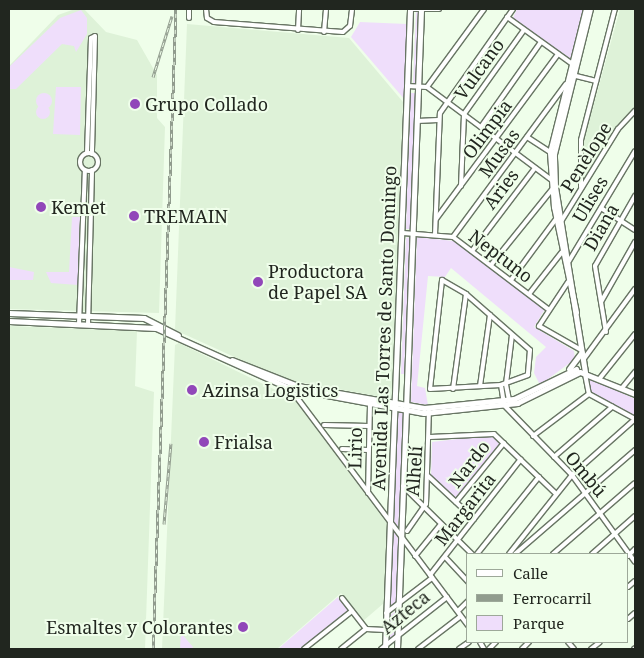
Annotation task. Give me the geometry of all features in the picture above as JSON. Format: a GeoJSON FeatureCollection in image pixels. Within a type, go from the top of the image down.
{"type":"FeatureCollection","features":[{"type":"Feature","properties":{"kind":"street"},"geometry":{"type":"LineString","coordinates":[[189,9],[189,18]]}},
{"type":"Feature","properties":{"kind":"street"},"geometry":{"type":"LineString","coordinates":[[206,9],[206,16],[214,22],[324,32],[346,32],[352,9]]}},
{"type":"Feature","properties":{"kind":"street"},"geometry":{"type":"LineString","coordinates":[[298,30],[299,9]]}},
{"type":"Feature","properties":{"kind":"street"},"geometry":{"type":"LineString","coordinates":[[324,32],[326,9]]}},
{"type":"Feature","properties":{"kind":"street"},"geometry":{"type":"LineString","coordinates":[[410,9],[439,9]]}},
{"type":"Feature","properties":{"kind":"street","name":"Avenida Las Torres de Santo Domingo"},"geometry":{"type":"LineString","coordinates":[[384,648],[403,233],[410,9]]}},
{"type":"Feature","properties":{"kind":"street","name":"Avenida Las Torres de Santo Domingo"},"geometry":{"type":"LineString","coordinates":[[397,649],[421,9]]}},
{"type":"Feature","properties":{"kind":"street"},"geometry":{"type":"LineString","coordinates":[[427,87],[484,9]]}},
{"type":"Feature","properties":{"kind":"street"},"geometry":{"type":"LineString","coordinates":[[435,235],[438,120],[446,101],[513,9]]}},
{"type":"Feature","properties":{"kind":"street"},"geometry":{"type":"LineString","coordinates":[[510,553],[556,492],[572,475],[635,419],[589,394],[583,370],[569,261],[553,184],[550,152],[586,9]]}},
{"type":"Feature","properties":{"kind":"street"},"geometry":{"type":"LineString","coordinates":[[491,265],[553,184],[555,140],[590,9]]}},
{"type":"Feature","properties":{"kind":"street"},"geometry":{"type":"LineString","coordinates":[[582,188],[580,146],[615,9]]}},
{"type":"Feature","properties":{"kind":"street"},"geometry":{"type":"LineString","coordinates":[[507,17],[571,63]]}},
{"type":"Feature","properties":{"kind":"street","name":"Vulcano"},"geometry":{"type":"LineString","coordinates":[[461,186],[464,114],[524,30]]}},
{"type":"Feature","properties":{"kind":"street"},"geometry":{"type":"LineString","coordinates":[[79,324],[85,170],[81,161],[87,153],[91,38],[95,36],[92,154]]}},
{"type":"Feature","properties":{"kind":"street"},"geometry":{"type":"LineString","coordinates":[[481,127],[541,42]]}},
{"type":"Feature","properties":{"kind":"street","name":"Olimpia"},"geometry":{"type":"LineString","coordinates":[[436,219],[498,140],[558,54]]}},
{"type":"Feature","properties":{"kind":"street"},"geometry":{"type":"LineString","coordinates":[[572,76],[596,81]]}},
{"type":"Feature","properties":{"kind":"street","name":"Musas"},"geometry":{"type":"LineString","coordinates":[[453,237],[566,84]]}},
{"type":"Feature","properties":{"kind":"street"},"geometry":{"type":"LineString","coordinates":[[407,86],[427,87],[535,168],[553,184]]}},
{"type":"Feature","properties":{"kind":"street","name":"Penèlope"},"geometry":{"type":"LineString","coordinates":[[510,280],[559,219],[634,114]]}},
{"type":"Feature","properties":{"kind":"street"},"geometry":{"type":"LineString","coordinates":[[417,121],[438,120]]}},
{"type":"Feature","properties":{"kind":"street"},"geometry":{"type":"LineString","coordinates":[[527,137],[550,152]]}},
{"type":"Feature","properties":{"kind":"street","name":"Ulises"},"geometry":{"type":"LineString","coordinates":[[569,261],[635,151]]}},
{"type":"Feature","properties":{"kind":"street"},"geometry":{"type":"LineString","coordinates":[[87,153],[92,154],[98,160],[92,170],[88,324]]}},
{"type":"Feature","properties":{"kind":"street","name":"Aries"},"geometry":{"type":"LineString","coordinates":[[472,251],[535,168]]}},
{"type":"Feature","properties":{"kind":"street"},"geometry":{"type":"LineString","coordinates":[[85,170],[92,170]]}},
{"type":"Feature","properties":{"kind":"street","name":"Diana"},"geometry":{"type":"LineString","coordinates":[[606,332],[595,266],[635,196]]}},
{"type":"Feature","properties":{"kind":"street"},"geometry":{"type":"LineString","coordinates":[[84,208],[91,208]]}},
{"type":"Feature","properties":{"kind":"street"},"geometry":{"type":"LineString","coordinates":[[601,208],[635,230]]}},
{"type":"Feature","properties":{"kind":"street"},"geometry":{"type":"LineString","coordinates":[[559,219],[562,252],[576,312]]}},
{"type":"Feature","properties":{"kind":"street","name":"Neptuno"},"geometry":{"type":"LineString","coordinates":[[403,233],[453,237],[548,309]]}},
{"type":"Feature","properties":{"kind":"street"},"geometry":{"type":"LineString","coordinates":[[601,302],[635,242]]}},
{"type":"Feature","properties":{"kind":"street"},"geometry":{"type":"LineString","coordinates":[[529,294],[562,252]]}},
{"type":"Feature","properties":{"kind":"street"},"geometry":{"type":"LineString","coordinates":[[449,281],[466,294],[530,350],[532,370],[503,384],[453,389],[430,389],[440,284],[449,281]]}},
{"type":"Feature","properties":{"kind":"street"},"geometry":{"type":"LineString","coordinates":[[568,282],[548,309],[539,327],[582,351]]}},
{"type":"Feature","properties":{"kind":"street"},"geometry":{"type":"LineString","coordinates":[[583,361],[606,332],[635,289]]}},
{"type":"Feature","properties":{"kind":"street"},"geometry":{"type":"LineString","coordinates":[[453,389],[466,294]]}},
{"type":"Feature","properties":{"kind":"street"},"geometry":{"type":"LineString","coordinates":[[629,299],[635,303]]}},
{"type":"Feature","properties":{"kind":"street"},"geometry":{"type":"LineString","coordinates":[[9,313],[136,318],[162,327],[289,386],[370,403],[395,405]]}},
{"type":"Feature","properties":{"kind":"street"},"geometry":{"type":"LineString","coordinates":[[480,386],[490,315]]}},
{"type":"Feature","properties":{"kind":"street"},"geometry":{"type":"LineString","coordinates":[[136,318],[136,326]]}},
{"type":"Feature","properties":{"kind":"street"},"geometry":{"type":"LineString","coordinates":[[9,321],[162,327]]}},
{"type":"Feature","properties":{"kind":"street"},"geometry":{"type":"LineString","coordinates":[[600,378],[635,334]]}},
{"type":"Feature","properties":{"kind":"street"},"geometry":{"type":"LineString","coordinates":[[507,404],[503,384],[512,335]]}},
{"type":"Feature","properties":{"kind":"street"},"geometry":{"type":"LineString","coordinates":[[569,372],[582,351]]}},
{"type":"Feature","properties":{"kind":"street"},"geometry":{"type":"LineString","coordinates":[[583,361],[593,374]]}},
{"type":"Feature","properties":{"kind":"street"},"geometry":{"type":"LineString","coordinates":[[289,386],[429,411],[507,404],[569,372],[583,370],[635,394]]}},
{"type":"Feature","properties":{"kind":"street"},"geometry":{"type":"LineString","coordinates":[[622,388],[635,372]]}},
{"type":"Feature","properties":{"kind":"street"},"geometry":{"type":"LineString","coordinates":[[396,377],[402,380],[407,375]]}},
{"type":"Feature","properties":{"kind":"street"},"geometry":{"type":"LineString","coordinates":[[289,386],[401,540],[467,624]]}},
{"type":"Feature","properties":{"kind":"street"},"geometry":{"type":"LineString","coordinates":[[533,436],[589,394]]}},
{"type":"Feature","properties":{"kind":"street","name":"Lirio"},"geometry":{"type":"LineString","coordinates":[[368,494],[370,403]]}},
{"type":"Feature","properties":{"kind":"street","name":"Ombú"},"geometry":{"type":"LineString","coordinates":[[507,404],[533,436],[572,475],[627,553]]}},
{"type":"Feature","properties":{"kind":"street"},"geometry":{"type":"LineString","coordinates":[[554,457],[612,407]]}},
{"type":"Feature","properties":{"kind":"street","name":"Alhelí"},"geometry":{"type":"LineString","coordinates":[[407,531],[424,507],[428,476],[429,411]]}},
{"type":"Feature","properties":{"kind":"street"},"geometry":{"type":"LineString","coordinates":[[324,425],[369,426]]}},
{"type":"Feature","properties":{"kind":"street"},"geometry":{"type":"LineString","coordinates":[[430,437],[491,433],[556,492]]}},
{"type":"Feature","properties":{"kind":"street","name":"Nardo"},"geometry":{"type":"LineString","coordinates":[[456,502],[504,443]]}},
{"type":"Feature","properties":{"kind":"street"},"geometry":{"type":"LineString","coordinates":[[342,449],[368,450]]}},
{"type":"Feature","properties":{"kind":"street"},"geometry":{"type":"LineString","coordinates":[[516,553],[587,494],[635,450]]}},
{"type":"Feature","properties":{"kind":"street","name":"Margarita"},"geometry":{"type":"LineString","coordinates":[[386,613],[431,577],[445,556],[521,460]]}},
{"type":"Feature","properties":{"kind":"street"},"geometry":{"type":"LineString","coordinates":[[428,476],[474,519]]}},
{"type":"Feature","properties":{"kind":"street"},"geometry":{"type":"LineString","coordinates":[[478,553],[539,477]]}},
{"type":"Feature","properties":{"kind":"street"},"geometry":{"type":"LineString","coordinates":[[553,553],[635,483]]}},
{"type":"Feature","properties":{"kind":"street"},"geometry":{"type":"LineString","coordinates":[[403,486],[471,553]]}},
{"type":"Feature","properties":{"kind":"street"},"geometry":{"type":"LineString","coordinates":[[593,553],[635,516]]}},
{"type":"Feature","properties":{"kind":"street"},"geometry":{"type":"LineString","coordinates":[[415,556],[441,524]]}},
{"type":"Feature","properties":{"kind":"street"},"geometry":{"type":"LineString","coordinates":[[445,556],[467,581]]}},
{"type":"Feature","properties":{"kind":"street","name":"Azteca"},"geometry":{"type":"LineString","coordinates":[[384,648],[447,597]]}},
{"type":"Feature","properties":{"kind":"street"},"geometry":{"type":"LineString","coordinates":[[342,598],[366,629]]}},
{"type":"Feature","properties":{"kind":"street"},"geometry":{"type":"LineString","coordinates":[[418,649],[459,614],[467,602]]}},
{"type":"Feature","properties":{"kind":"street"},"geometry":{"type":"LineString","coordinates":[[304,649],[352,611]]}},
{"type":"Feature","properties":{"kind":"street"},"geometry":{"type":"LineString","coordinates":[[341,649],[366,629],[385,630]]}},
{"type":"Feature","properties":{"kind":"shaded area"},"geometry":{"type":"Polygon","coordinates":[[[75,9],[84,9],[106,32],[137,40],[157,75],[157,118],[165,127],[159,313],[9,309],[9,66],[58,15],[75,9]]]}},
{"type":"Feature","properties":{"kind":"shaded area"},"geometry":{"type":"Polygon","coordinates":[[[620,9],[635,9],[635,110],[616,130],[584,181],[584,140],[620,9]]]}},
{"type":"Feature","properties":{"kind":"shaded area"},"geometry":{"type":"Polygon","coordinates":[[[187,24],[349,38],[403,102],[393,399],[283,379],[175,330],[187,24]]]}},
{"type":"Feature","properties":{"kind":"shaded area"},"geometry":{"type":"Polygon","coordinates":[[[9,326],[137,331],[135,386],[154,392],[145,649],[9,649],[9,326]]]}},
{"type":"Feature","properties":{"kind":"shaded area"},"geometry":{"type":"Polygon","coordinates":[[[179,343],[294,399],[388,525],[384,603],[363,621],[341,593],[277,649],[162,649],[175,345],[179,343]]]}},
{"type":"Feature","properties":{"kind":"green space"},"geometry":{"type":"Polygon","coordinates":[[[517,9],[585,9],[571,59],[513,18],[517,9]]]}},
{"type":"Feature","properties":{"kind":"green space"},"geometry":{"type":"Polygon","coordinates":[[[81,10],[87,18],[87,34],[76,52],[74,46],[62,44],[16,89],[9,89],[9,67],[60,18],[81,10]]]}},
{"type":"Feature","properties":{"kind":"green space"},"geometry":{"type":"Polygon","coordinates":[[[416,12],[419,13],[416,83],[413,83],[416,12]]]}},
{"type":"Feature","properties":{"kind":"green space"},"geometry":{"type":"Polygon","coordinates":[[[360,22],[407,24],[405,100],[351,37],[360,22]]]}},
{"type":"Feature","properties":{"kind":"green space"},"geometry":{"type":"Polygon","coordinates":[[[56,87],[81,87],[80,135],[53,134],[56,87]]]}},
{"type":"Feature","properties":{"kind":"green space"},"geometry":{"type":"Polygon","coordinates":[[[44,93],[52,101],[44,109],[36,101],[44,93]]]}},
{"type":"Feature","properties":{"kind":"green space"},"geometry":{"type":"Polygon","coordinates":[[[410,93],[417,93],[411,229],[406,229],[410,93]]]}},
{"type":"Feature","properties":{"kind":"green space"},"geometry":{"type":"Polygon","coordinates":[[[43,105],[48,107],[50,112],[48,117],[43,119],[38,117],[36,112],[38,107],[43,105]]]}},
{"type":"Feature","properties":{"kind":"green space"},"geometry":{"type":"Polygon","coordinates":[[[72,217],[80,217],[78,285],[51,283],[46,272],[69,272],[72,217]]]}},
{"type":"Feature","properties":{"kind":"green space"},"geometry":{"type":"Polygon","coordinates":[[[410,237],[404,374],[401,374],[406,238],[410,237]]]}},
{"type":"Feature","properties":{"kind":"green space"},"geometry":{"type":"Polygon","coordinates":[[[417,237],[454,241],[545,309],[534,327],[574,351],[575,359],[540,385],[534,373],[536,357],[546,347],[451,268],[445,277],[428,276],[417,386],[425,388],[428,405],[411,402],[417,237]]]}},
{"type":"Feature","properties":{"kind":"green space"},"geometry":{"type":"Polygon","coordinates":[[[9,267],[34,272],[33,280],[9,280],[9,267]]]}},
{"type":"Feature","properties":{"kind":"green space"},"geometry":{"type":"Polygon","coordinates":[[[587,377],[635,399],[635,416],[592,395],[587,377]]]}},
{"type":"Feature","properties":{"kind":"green space"},"geometry":{"type":"Polygon","coordinates":[[[397,410],[405,412],[398,528],[394,522],[397,410]]]}},
{"type":"Feature","properties":{"kind":"green space"},"geometry":{"type":"Polygon","coordinates":[[[491,435],[501,444],[455,499],[431,476],[432,442],[491,435]]]}},
{"type":"Feature","properties":{"kind":"green space"},"geometry":{"type":"Polygon","coordinates":[[[392,529],[400,541],[398,604],[389,611],[392,529]]]}},
{"type":"Feature","properties":{"kind":"green space"},"geometry":{"type":"Polygon","coordinates":[[[338,597],[348,611],[300,649],[278,649],[338,597]]]}},
{"type":"Feature","properties":{"kind":"green space"},"geometry":{"type":"Polygon","coordinates":[[[397,610],[396,636],[388,642],[388,617],[397,610]]]}},
{"type":"Feature","properties":{"kind":"green space"},"geometry":{"type":"Polygon","coordinates":[[[181,633],[193,647],[192,649],[180,649],[181,633]]]}},
{"type":"Feature","properties":{"kind":"railway"},"geometry":{"type":"LineString","coordinates":[[153,649],[176,9]]}},
{"type":"Feature","properties":{"kind":"railway"},"geometry":{"type":"LineString","coordinates":[[153,77],[172,16]]}},
{"type":"Feature","properties":{"kind":"railway"},"geometry":{"type":"LineString","coordinates":[[164,524],[171,443]]}},
{"type":"Feature","properties":{"kind":"place","name":"Grupo Collado"},"geometry":{"type":"Point","coordinates":[135,104]}},
{"type":"Feature","properties":{"kind":"place","name":"Kemet"},"geometry":{"type":"Point","coordinates":[41,207]}},
{"type":"Feature","properties":{"kind":"place","name":"TREMAIN"},"geometry":{"type":"Point","coordinates":[134,216]}},
{"type":"Feature","properties":{"kind":"place","name":"Productora de Papel SA"},"geometry":{"type":"Point","coordinates":[258,282]}},
{"type":"Feature","properties":{"kind":"place","name":"Azinsa Logistics"},"geometry":{"type":"Point","coordinates":[192,390]}},
{"type":"Feature","properties":{"kind":"place","name":"Frialsa"},"geometry":{"type":"Point","coordinates":[204,442]}},
{"type":"Feature","properties":{"kind":"place","name":"Esmaltes y Colorantes"},"geometry":{"type":"Point","coordinates":[243,627]}}]}
